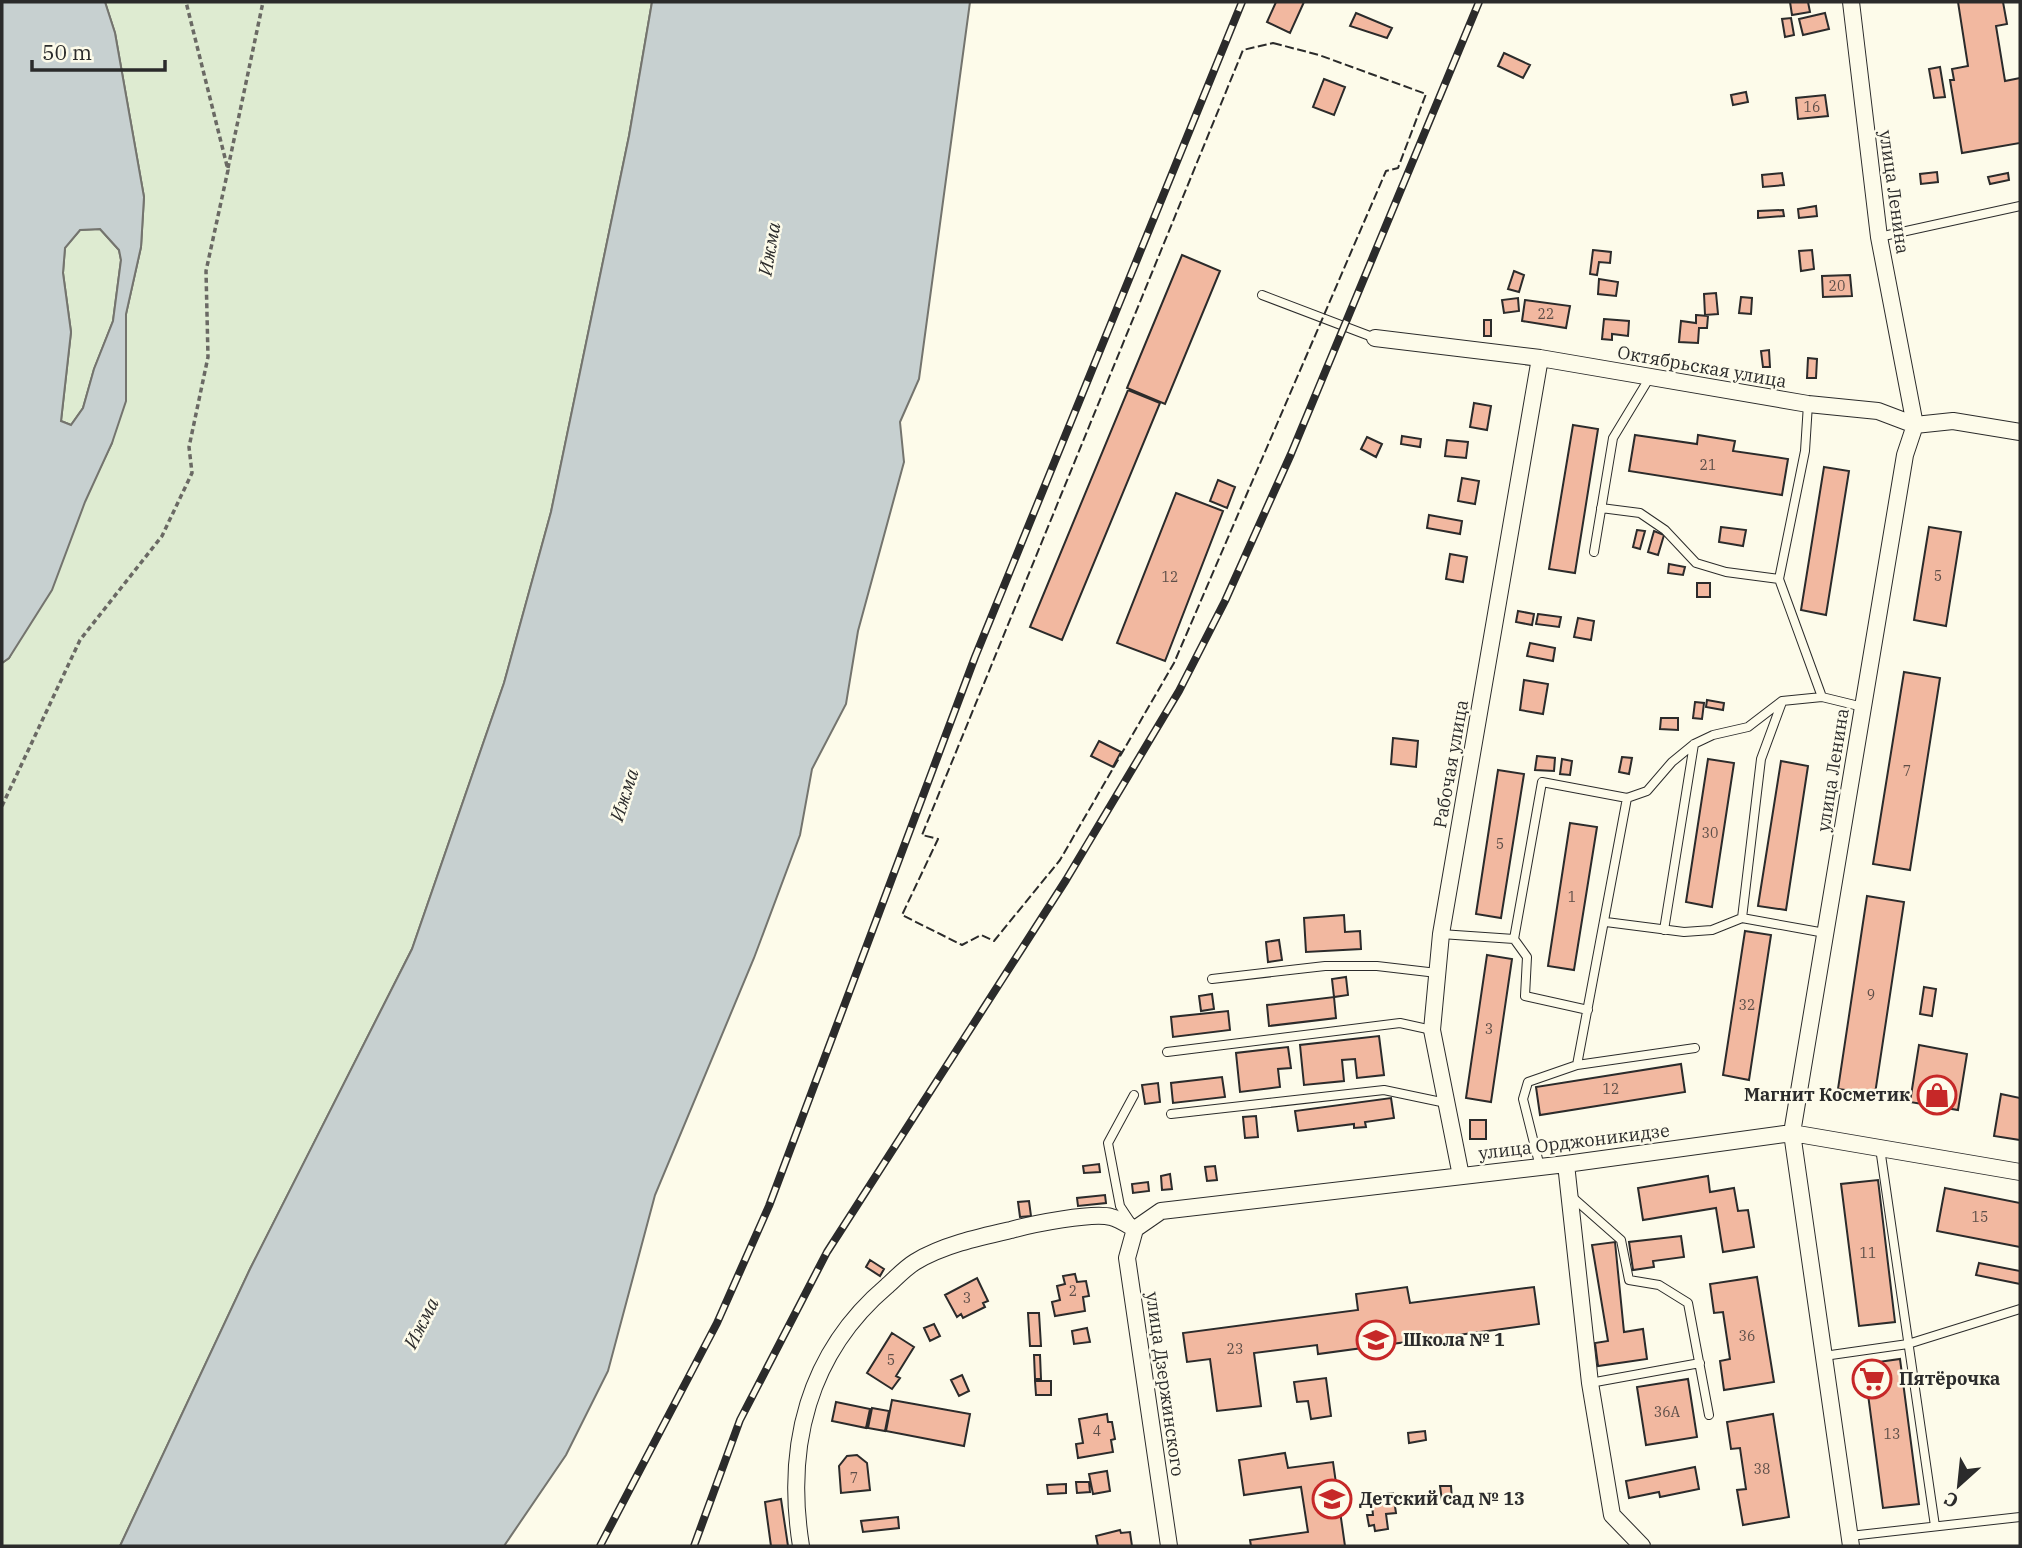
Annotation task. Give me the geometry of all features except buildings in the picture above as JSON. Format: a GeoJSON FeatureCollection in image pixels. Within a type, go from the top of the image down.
{"type":"FeatureCollection","features":[{"type":"Feature","properties":{"kind":"street","name":"улица Ленина"},"geometry":{"type":"LineString","coordinates":[[1850,1541],[1792,1133],[1905,455],[1915,425],[1879,237],[1851,2]]}},
{"type":"Feature","properties":{"kind":"street","name":"Октябрьская улица"},"geometry":{"type":"LineString","coordinates":[[1375,338],[1540,358],[1808,404],[1878,411],[1915,425],[1953,421],[2020,432]]}},
{"type":"Feature","properties":{"kind":"street","name":"Рабочая улица"},"geometry":{"type":"LineString","coordinates":[[1461,1176],[1432,1030],[1437,973],[1441,934],[1540,358]]}},
{"type":"Feature","properties":{"kind":"street","name":"улица Орджоникидзе"},"geometry":{"type":"LineString","coordinates":[[1135,1229],[1161,1211],[1566,1164],[1792,1133],[2020,1172]]}},
{"type":"Feature","properties":{"kind":"street"},"geometry":{"type":"LineString","coordinates":[[1566,1164],[1590,1383],[1612,1515],[1642,1546]]}},
{"type":"Feature","properties":{"kind":"street"},"geometry":{"type":"LineString","coordinates":[[801,1546],[797,1522],[796,1452],[809,1394],[831,1350],[864,1305],[916,1261],[970,1240],[1039,1223],[1110,1216],[1135,1229]]}},
{"type":"Feature","properties":{"kind":"street","name":"улица Дзержинского"},"geometry":{"type":"LineString","coordinates":[[1135,1229],[1127,1258],[1169,1546]]}},
{"type":"Feature","properties":{"kind":"lane"},"geometry":{"type":"LineString","coordinates":[[1879,237],[2020,206]]}},
{"type":"Feature","properties":{"kind":"lane"},"geometry":{"type":"LineString","coordinates":[[1262,295],[1375,338]]}},
{"type":"Feature","properties":{"kind":"lane"},"geometry":{"type":"LineString","coordinates":[[1594,552],[1613,438],[1650,377]]}},
{"type":"Feature","properties":{"kind":"lane"},"geometry":{"type":"LineString","coordinates":[[1808,404],[1805,451],[1779,579],[1822,697]]}},
{"type":"Feature","properties":{"kind":"lane"},"geometry":{"type":"LineString","coordinates":[[1601,508],[1640,513],[1665,530],[1696,563],[1726,572],[1779,579]]}},
{"type":"Feature","properties":{"kind":"lane"},"geometry":{"type":"LineString","coordinates":[[1588,1010],[1525,996],[1527,957],[1514,939],[1542,782],[1627,798],[1647,791],[1672,762],[1694,744],[1713,735],[1748,727],[1782,702],[1822,697],[1863,707]]}},
{"type":"Feature","properties":{"kind":"lane"},"geometry":{"type":"LineString","coordinates":[[1742,918],[1761,758],[1782,702]]}},
{"type":"Feature","properties":{"kind":"lane"},"geometry":{"type":"LineString","coordinates":[[1664,930],[1694,744]]}},
{"type":"Feature","properties":{"kind":"lane"},"geometry":{"type":"LineString","coordinates":[[1577,1065],[1606,922],[1627,798]]}},
{"type":"Feature","properties":{"kind":"lane"},"geometry":{"type":"LineString","coordinates":[[1606,922],[1664,930],[1712,930],[1742,918],[1825,933]]}},
{"type":"Feature","properties":{"kind":"lane"},"geometry":{"type":"LineString","coordinates":[[1441,934],[1514,939]]}},
{"type":"Feature","properties":{"kind":"lane"},"geometry":{"type":"LineString","coordinates":[[1212,979],[1325,966],[1377,966],[1437,973]]}},
{"type":"Feature","properties":{"kind":"lane"},"geometry":{"type":"LineString","coordinates":[[1167,1052],[1400,1023],[1432,1030]]}},
{"type":"Feature","properties":{"kind":"lane"},"geometry":{"type":"LineString","coordinates":[[1540,1167],[1523,1099],[1528,1082],[1577,1065],[1695,1048]]}},
{"type":"Feature","properties":{"kind":"lane"},"geometry":{"type":"LineString","coordinates":[[1171,1114],[1384,1090],[1446,1103]]}},
{"type":"Feature","properties":{"kind":"lane"},"geometry":{"type":"LineString","coordinates":[[1134,1095],[1108,1143],[1120,1206],[1135,1229]]}},
{"type":"Feature","properties":{"kind":"lane"},"geometry":{"type":"LineString","coordinates":[[1880,1148],[1935,1527]]}},
{"type":"Feature","properties":{"kind":"lane"},"geometry":{"type":"LineString","coordinates":[[1569,1194],[1621,1240],[1629,1280],[1659,1285],[1688,1303],[1709,1415]]}},
{"type":"Feature","properties":{"kind":"lane"},"geometry":{"type":"LineString","coordinates":[[1824,1356],[1908,1344],[2020,1309]]}},
{"type":"Feature","properties":{"kind":"lane"},"geometry":{"type":"LineString","coordinates":[[1590,1383],[1700,1363]]}},
{"type":"Feature","properties":{"kind":"lane"},"geometry":{"type":"LineString","coordinates":[[1850,1541],[2020,1517]]}},
{"type":"Feature","properties":{"kind":"path"},"geometry":{"type":"LineString","coordinates":[[186,2],[228,170]]}},
{"type":"Feature","properties":{"kind":"path"},"geometry":{"type":"LineString","coordinates":[[2,806],[80,640],[162,536],[192,473],[189,447],[208,357],[206,271],[263,2]]}},
{"type":"Feature","properties":{"kind":"green space"},"geometry":{"type":"Polygon","coordinates":[[[105,2],[652,2],[629,136],[551,512],[504,683],[412,949],[250,1269],[120,1546],[2,1546],[2,663],[9,658],[112,443],[125,353],[126,314],[141,247],[144,197],[115,33],[105,2]]]}},
{"type":"Feature","properties":{"kind":"green space"},"geometry":{"type":"Polygon","coordinates":[[[100,229],[119,250],[121,260],[113,321],[94,369],[83,408],[71,425],[61,421],[71,332],[63,273],[65,247],[80,230],[100,229]]]}},
{"type":"Feature","properties":{"kind":"water"},"geometry":{"type":"Polygon","coordinates":[[[2,2],[105,2],[115,33],[144,197],[141,247],[126,314],[126,401],[112,443],[85,502],[52,590],[9,658],[2,663],[2,2]],[[100,229],[80,230],[65,248],[63,273],[71,332],[61,421],[71,425],[83,408],[94,369],[113,321],[121,260],[119,250],[100,229]]]}},
{"type":"Feature","properties":{"kind":"water","name":"Ижма"},"geometry":{"type":"Polygon","coordinates":[[[652,2],[970,2],[919,379],[900,422],[904,462],[858,631],[846,704],[812,769],[800,835],[754,958],[655,1195],[608,1371],[566,1455],[504,1546],[120,1546],[250,1269],[412,949],[504,683],[551,512],[629,136],[652,2]]]}},
{"type":"Feature","properties":{"kind":"railway"},"geometry":{"type":"LineString","coordinates":[[600,1546],[717,1323],[769,1206],[975,657],[1242,2]]}},
{"type":"Feature","properties":{"kind":"railway"},"geometry":{"type":"LineString","coordinates":[[694,1546],[740,1420],[827,1252],[1066,880],[1179,691],[1225,601],[1291,454],[1479,2]]}},
{"type":"Feature","properties":{"kind":"fence"},"geometry":{"type":"LineString","coordinates":[[1273,43],[1319,55],[1426,94],[1398,168],[1386,171],[1174,663],[1060,860],[994,941],[981,935],[962,945],[902,915],[938,839],[922,835],[1243,50],[1273,43]]}},
{"type":"Feature","properties":{"kind":"place","name":"Магнит Косметик"},"geometry":{"type":"Point","coordinates":[1937,1095]}},
{"type":"Feature","properties":{"kind":"place","name":"Школа № 1"},"geometry":{"type":"Point","coordinates":[1376,1340]}},
{"type":"Feature","properties":{"kind":"place","name":"Пятёрочка"},"geometry":{"type":"Point","coordinates":[1872,1379]}},
{"type":"Feature","properties":{"kind":"place","name":"Детский сад № 13"},"geometry":{"type":"Point","coordinates":[1332,1499]}}]}
